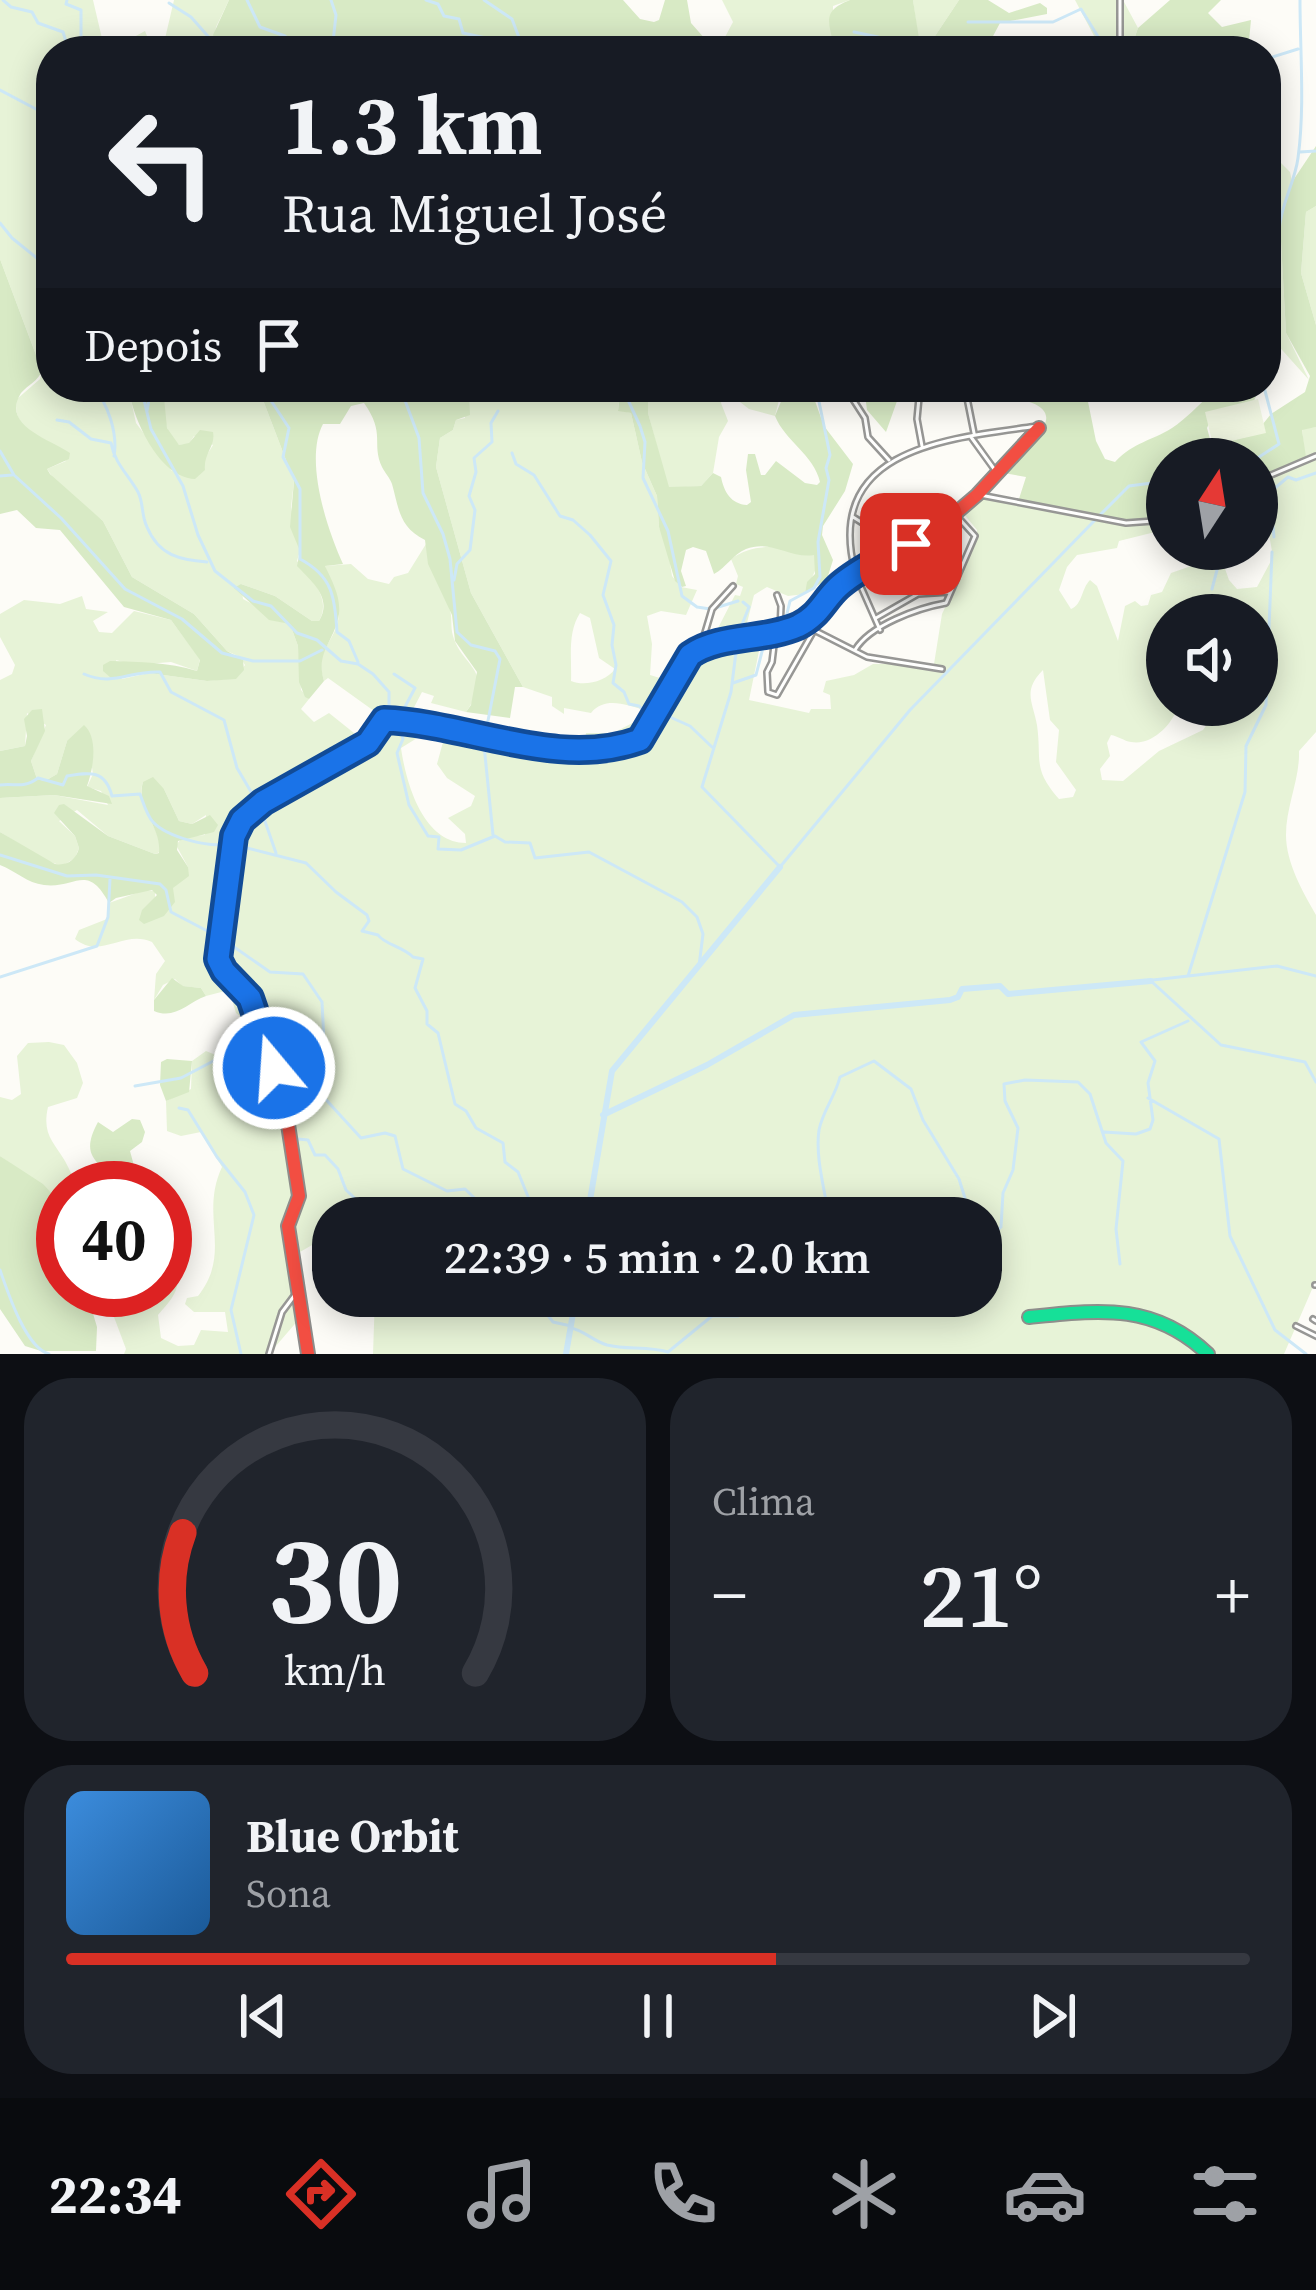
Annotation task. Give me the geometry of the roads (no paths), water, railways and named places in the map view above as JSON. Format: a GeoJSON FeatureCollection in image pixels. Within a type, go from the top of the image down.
{"type":"FeatureCollection","features":[{"type":"Feature","properties":{"kind":"street"},"geometry":{"type":"LineString","coordinates":[[1120,0],[1120,36]]}},
{"type":"Feature","properties":{"kind":"street"},"geometry":{"type":"LineString","coordinates":[[855,402],[865,418],[868,437],[890,461]]}},
{"type":"Feature","properties":{"kind":"street"},"geometry":{"type":"LineString","coordinates":[[919,402],[922,448]]}},
{"type":"Feature","properties":{"kind":"street"},"geometry":{"type":"LineString","coordinates":[[968,402],[972,436],[998,474]]}},
{"type":"Feature","properties":{"kind":"street"},"geometry":{"type":"LineString","coordinates":[[880,630],[856,576],[849,541],[851,517],[867,484],[890,461],[922,448],[1039,428]]}},
{"type":"Feature","properties":{"kind":"street"},"geometry":{"type":"LineString","coordinates":[[777,595],[782,606],[766,683],[768,692],[777,695],[808,627],[840,585],[955,514],[1039,428]]}},
{"type":"Feature","properties":{"kind":"street"},"geometry":{"type":"LineString","coordinates":[[1278,472],[1316,456]]}},
{"type":"Feature","properties":{"kind":"street"},"geometry":{"type":"LineString","coordinates":[[977,496],[1126,523],[1146,522]]}},
{"type":"Feature","properties":{"kind":"street"},"geometry":{"type":"LineString","coordinates":[[854,650],[862,638],[922,608],[946,603],[975,536],[955,514]]}},
{"type":"Feature","properties":{"kind":"street"},"geometry":{"type":"LineString","coordinates":[[851,517],[901,548]]}},
{"type":"Feature","properties":{"kind":"street"},"geometry":{"type":"LineString","coordinates":[[308,1354],[287,1220],[298,1202],[299,1186],[286,1105],[250,998],[218,959],[234,836],[242,820],[263,802],[368,743],[384,720],[417,721],[493,739],[585,750],[640,740],[678,670],[701,647],[712,609],[733,586]]}},
{"type":"Feature","properties":{"kind":"street"},"geometry":{"type":"LineString","coordinates":[[875,619],[918,594],[951,592]]}},
{"type":"Feature","properties":{"kind":"street"},"geometry":{"type":"LineString","coordinates":[[701,647],[808,627],[885,662],[942,669]]}},
{"type":"Feature","properties":{"kind":"street"},"geometry":{"type":"LineString","coordinates":[[269,1354],[282,1312],[297,1292]]}},
{"type":"Feature","properties":{"kind":"street"},"geometry":{"type":"LineString","coordinates":[[1029,1317],[1109,1309],[1140,1312],[1192,1336],[1208,1354]]}},
{"type":"Feature","properties":{"kind":"street"},"geometry":{"type":"LineString","coordinates":[[1297,1326],[1316,1336]]}},
{"type":"Feature","properties":{"kind":"waterway"},"geometry":{"type":"LineString","coordinates":[[3,0],[32,12],[38,23],[64,36]]}},
{"type":"Feature","properties":{"kind":"waterway"},"geometry":{"type":"LineString","coordinates":[[67,0],[66,4],[81,10],[81,36]]}},
{"type":"Feature","properties":{"kind":"waterway"},"geometry":{"type":"LineString","coordinates":[[247,0],[260,27],[285,36]]}},
{"type":"Feature","properties":{"kind":"waterway"},"geometry":{"type":"LineString","coordinates":[[331,0],[336,15],[334,36]]}},
{"type":"Feature","properties":{"kind":"waterway"},"geometry":{"type":"LineString","coordinates":[[426,0],[438,4],[444,16],[459,19],[463,33],[477,36]]}},
{"type":"Feature","properties":{"kind":"waterway"},"geometry":{"type":"LineString","coordinates":[[484,0],[512,19],[518,36]]}},
{"type":"Feature","properties":{"kind":"waterway"},"geometry":{"type":"LineString","coordinates":[[1281,217],[1300,139],[1300,0]]}},
{"type":"Feature","properties":{"kind":"waterway"},"geometry":{"type":"LineString","coordinates":[[169,3],[191,17],[208,36]]}},
{"type":"Feature","properties":{"kind":"waterway"},"geometry":{"type":"LineString","coordinates":[[968,22],[1053,22],[1081,9],[1098,36]]}},
{"type":"Feature","properties":{"kind":"waterway"},"geometry":{"type":"LineString","coordinates":[[854,32],[873,36]]}},
{"type":"Feature","properties":{"kind":"waterway"},"geometry":{"type":"LineString","coordinates":[[1281,54],[1298,49]]}},
{"type":"Feature","properties":{"kind":"waterway"},"geometry":{"type":"LineString","coordinates":[[0,90],[36,109]]}},
{"type":"Feature","properties":{"kind":"waterway"},"geometry":{"type":"LineString","coordinates":[[1300,152],[1316,151]]}},
{"type":"Feature","properties":{"kind":"waterway"},"geometry":{"type":"LineString","coordinates":[[0,223],[36,257]]}},
{"type":"Feature","properties":{"kind":"waterway"},"geometry":{"type":"LineString","coordinates":[[103,402],[115,438],[114,456]]}},
{"type":"Feature","properties":{"kind":"waterway"},"geometry":{"type":"LineString","coordinates":[[144,402],[151,429],[183,486],[215,571],[253,601],[271,606],[297,633],[317,640],[341,661],[358,664],[373,674],[389,692],[389,706],[399,714]]}},
{"type":"Feature","properties":{"kind":"waterway"},"geometry":{"type":"LineString","coordinates":[[147,411],[148,402]]}},
{"type":"Feature","properties":{"kind":"waterway"},"geometry":{"type":"LineString","coordinates":[[272,402],[289,428],[283,457],[300,489],[300,559],[325,580],[333,598],[337,632],[349,641],[358,662]]}},
{"type":"Feature","properties":{"kind":"waterway"},"geometry":{"type":"LineString","coordinates":[[406,402],[419,438],[423,493],[450,559],[457,632],[471,645],[495,651],[500,659],[486,731]]}},
{"type":"Feature","properties":{"kind":"waterway"},"geometry":{"type":"LineString","coordinates":[[629,402],[645,442],[643,478],[668,531],[682,596],[697,607],[710,609]]}},
{"type":"Feature","properties":{"kind":"waterway"},"geometry":{"type":"LineString","coordinates":[[784,626],[790,601],[814,588],[820,577],[818,542],[830,455],[819,402]]}},
{"type":"Feature","properties":{"kind":"waterway"},"geometry":{"type":"LineString","coordinates":[[1268,402],[1277,438]]}},
{"type":"Feature","properties":{"kind":"waterway"},"geometry":{"type":"LineString","coordinates":[[454,580],[457,564],[470,550],[474,458],[492,442],[491,423],[498,411]]}},
{"type":"Feature","properties":{"kind":"waterway"},"geometry":{"type":"LineString","coordinates":[[57,420],[69,422],[91,439],[111,443],[138,492],[145,523],[164,550],[207,562]]}},
{"type":"Feature","properties":{"kind":"waterway"},"geometry":{"type":"LineString","coordinates":[[1278,440],[1278,445]]}},
{"type":"Feature","properties":{"kind":"waterway"},"geometry":{"type":"LineString","coordinates":[[0,451],[14,475],[61,518],[125,589],[182,619],[222,653],[253,661],[300,661],[322,650]]}},
{"type":"Feature","properties":{"kind":"waterway"},"geometry":{"type":"LineString","coordinates":[[512,453],[516,464],[534,475],[560,516],[573,520],[611,561],[603,595],[614,625],[613,683],[629,704],[647,714],[654,709]]}},
{"type":"Feature","properties":{"kind":"waterway"},"geometry":{"type":"LineString","coordinates":[[1278,486],[1288,477],[1296,480],[1316,473]]}},
{"type":"Feature","properties":{"kind":"waterway"},"geometry":{"type":"LineString","coordinates":[[0,476],[12,475]]}},
{"type":"Feature","properties":{"kind":"waterway"},"geometry":{"type":"LineString","coordinates":[[1098,517],[1129,486],[1146,484]]}},
{"type":"Feature","properties":{"kind":"waterway"},"geometry":{"type":"LineString","coordinates":[[737,644],[731,692],[702,787],[780,867],[910,710],[1096,519]]}},
{"type":"Feature","properties":{"kind":"waterway"},"geometry":{"type":"LineString","coordinates":[[1212,589],[1217,570]]}},
{"type":"Feature","properties":{"kind":"waterway"},"geometry":{"type":"LineString","coordinates":[[1188,976],[1245,792],[1246,746],[1266,705],[1271,570]]}},
{"type":"Feature","properties":{"kind":"waterway"},"geometry":{"type":"LineString","coordinates":[[715,608],[738,601]]}},
{"type":"Feature","properties":{"kind":"waterway"},"geometry":{"type":"LineString","coordinates":[[737,637],[749,607],[743,602]]}},
{"type":"Feature","properties":{"kind":"waterway"},"geometry":{"type":"LineString","coordinates":[[733,683],[756,675],[764,644],[784,633]]}},
{"type":"Feature","properties":{"kind":"waterway"},"geometry":{"type":"LineString","coordinates":[[84,674],[113,679],[160,672],[171,692],[224,720],[237,768],[257,802]]}},
{"type":"Feature","properties":{"kind":"waterway"},"geometry":{"type":"LineString","coordinates":[[394,674],[415,688],[399,718]]}},
{"type":"Feature","properties":{"kind":"waterway"},"geometry":{"type":"LineString","coordinates":[[661,713],[690,726],[712,747]]}},
{"type":"Feature","properties":{"kind":"waterway"},"geometry":{"type":"LineString","coordinates":[[399,725],[403,739],[397,753],[409,805],[428,836],[439,837],[438,849],[461,850],[495,836],[505,842],[530,843],[535,858],[589,852],[682,902],[697,917],[703,934],[699,966]]}},
{"type":"Feature","properties":{"kind":"waterway"},"geometry":{"type":"LineString","coordinates":[[484,745],[493,835]]}},
{"type":"Feature","properties":{"kind":"waterway"},"geometry":{"type":"LineString","coordinates":[[0,785],[24,785],[38,778],[63,785],[67,776],[96,775],[112,796],[140,794],[151,819],[168,832],[201,843],[230,843]]}},
{"type":"Feature","properties":{"kind":"waterway"},"geometry":{"type":"LineString","coordinates":[[260,807],[276,853]]}},
{"type":"Feature","properties":{"kind":"waterway"},"geometry":{"type":"LineString","coordinates":[[235,845],[306,863],[367,915],[369,921],[362,931],[423,959],[415,988],[427,1011],[427,1024],[438,1033],[455,1104],[466,1111],[476,1128],[503,1143],[505,1162],[518,1172],[528,1197]]}},
{"type":"Feature","properties":{"kind":"waterway"},"geometry":{"type":"LineString","coordinates":[[0,855],[67,876],[160,884],[171,912],[215,935]]}},
{"type":"Feature","properties":{"kind":"waterway"},"geometry":{"type":"LineString","coordinates":[[591,1197],[612,1071],[780,867]]}},
{"type":"Feature","properties":{"kind":"waterway"},"geometry":{"type":"LineString","coordinates":[[0,977],[97,946],[108,917],[110,879]]}},
{"type":"Feature","properties":{"kind":"waterway"},"geometry":{"type":"LineString","coordinates":[[224,940],[270,972],[303,974],[322,1002],[319,1092],[361,1138],[395,1136],[403,1169],[447,1191],[465,1189],[473,1197]]}},
{"type":"Feature","properties":{"kind":"waterway"},"geometry":{"type":"LineString","coordinates":[[1153,980],[1277,966],[1316,976]]}},
{"type":"Feature","properties":{"kind":"waterway"},"geometry":{"type":"LineString","coordinates":[[1151,981],[1221,1045],[1305,1062],[1316,1082]]}},
{"type":"Feature","properties":{"kind":"waterway"},"geometry":{"type":"LineString","coordinates":[[603,1115],[707,1065],[794,1015],[950,1000],[962,989],[1000,986],[1008,994],[1151,981]]}},
{"type":"Feature","properties":{"kind":"waterway"},"geometry":{"type":"LineString","coordinates":[[1104,1132],[1136,1134],[1150,1129],[1148,1083],[1155,1061],[1141,1042],[1188,1021]]}},
{"type":"Feature","properties":{"kind":"waterway"},"geometry":{"type":"LineString","coordinates":[[135,1086],[181,1078],[240,1047],[263,1047]]}},
{"type":"Feature","properties":{"kind":"waterway"},"geometry":{"type":"LineString","coordinates":[[825,1197],[818,1152],[821,1123],[840,1077],[874,1061],[911,1089],[965,1197]]}},
{"type":"Feature","properties":{"kind":"waterway"},"geometry":{"type":"LineString","coordinates":[[269,1068],[286,1143]]}},
{"type":"Feature","properties":{"kind":"waterway"},"geometry":{"type":"LineString","coordinates":[[1002,1210],[1018,1128],[1005,1101],[1004,1084],[1078,1082],[1090,1094],[1106,1143],[1123,1161],[1116,1229],[1120,1264]]}},
{"type":"Feature","properties":{"kind":"waterway"},"geometry":{"type":"LineString","coordinates":[[1148,1098],[1219,1139],[1230,1236],[1275,1330],[1306,1354]]}},
{"type":"Feature","properties":{"kind":"waterway"},"geometry":{"type":"LineString","coordinates":[[179,1108],[188,1110],[245,1192],[254,1215],[231,1310],[241,1354]]}},
{"type":"Feature","properties":{"kind":"waterway"},"geometry":{"type":"LineString","coordinates":[[298,1139],[308,1140],[315,1155],[325,1155],[354,1197]]}},
{"type":"Feature","properties":{"kind":"waterway"},"geometry":{"type":"LineString","coordinates":[[0,1270],[25,1331],[49,1354]]}},
{"type":"Feature","properties":{"kind":"waterway"},"geometry":{"type":"LineString","coordinates":[[549,1317],[571,1326]]}},
{"type":"Feature","properties":{"kind":"waterway"},"geometry":{"type":"LineString","coordinates":[[566,1354],[572,1317]]}},
{"type":"Feature","properties":{"kind":"waterway"},"geometry":{"type":"LineString","coordinates":[[571,1328],[607,1345],[668,1352],[711,1317]]}}]}
